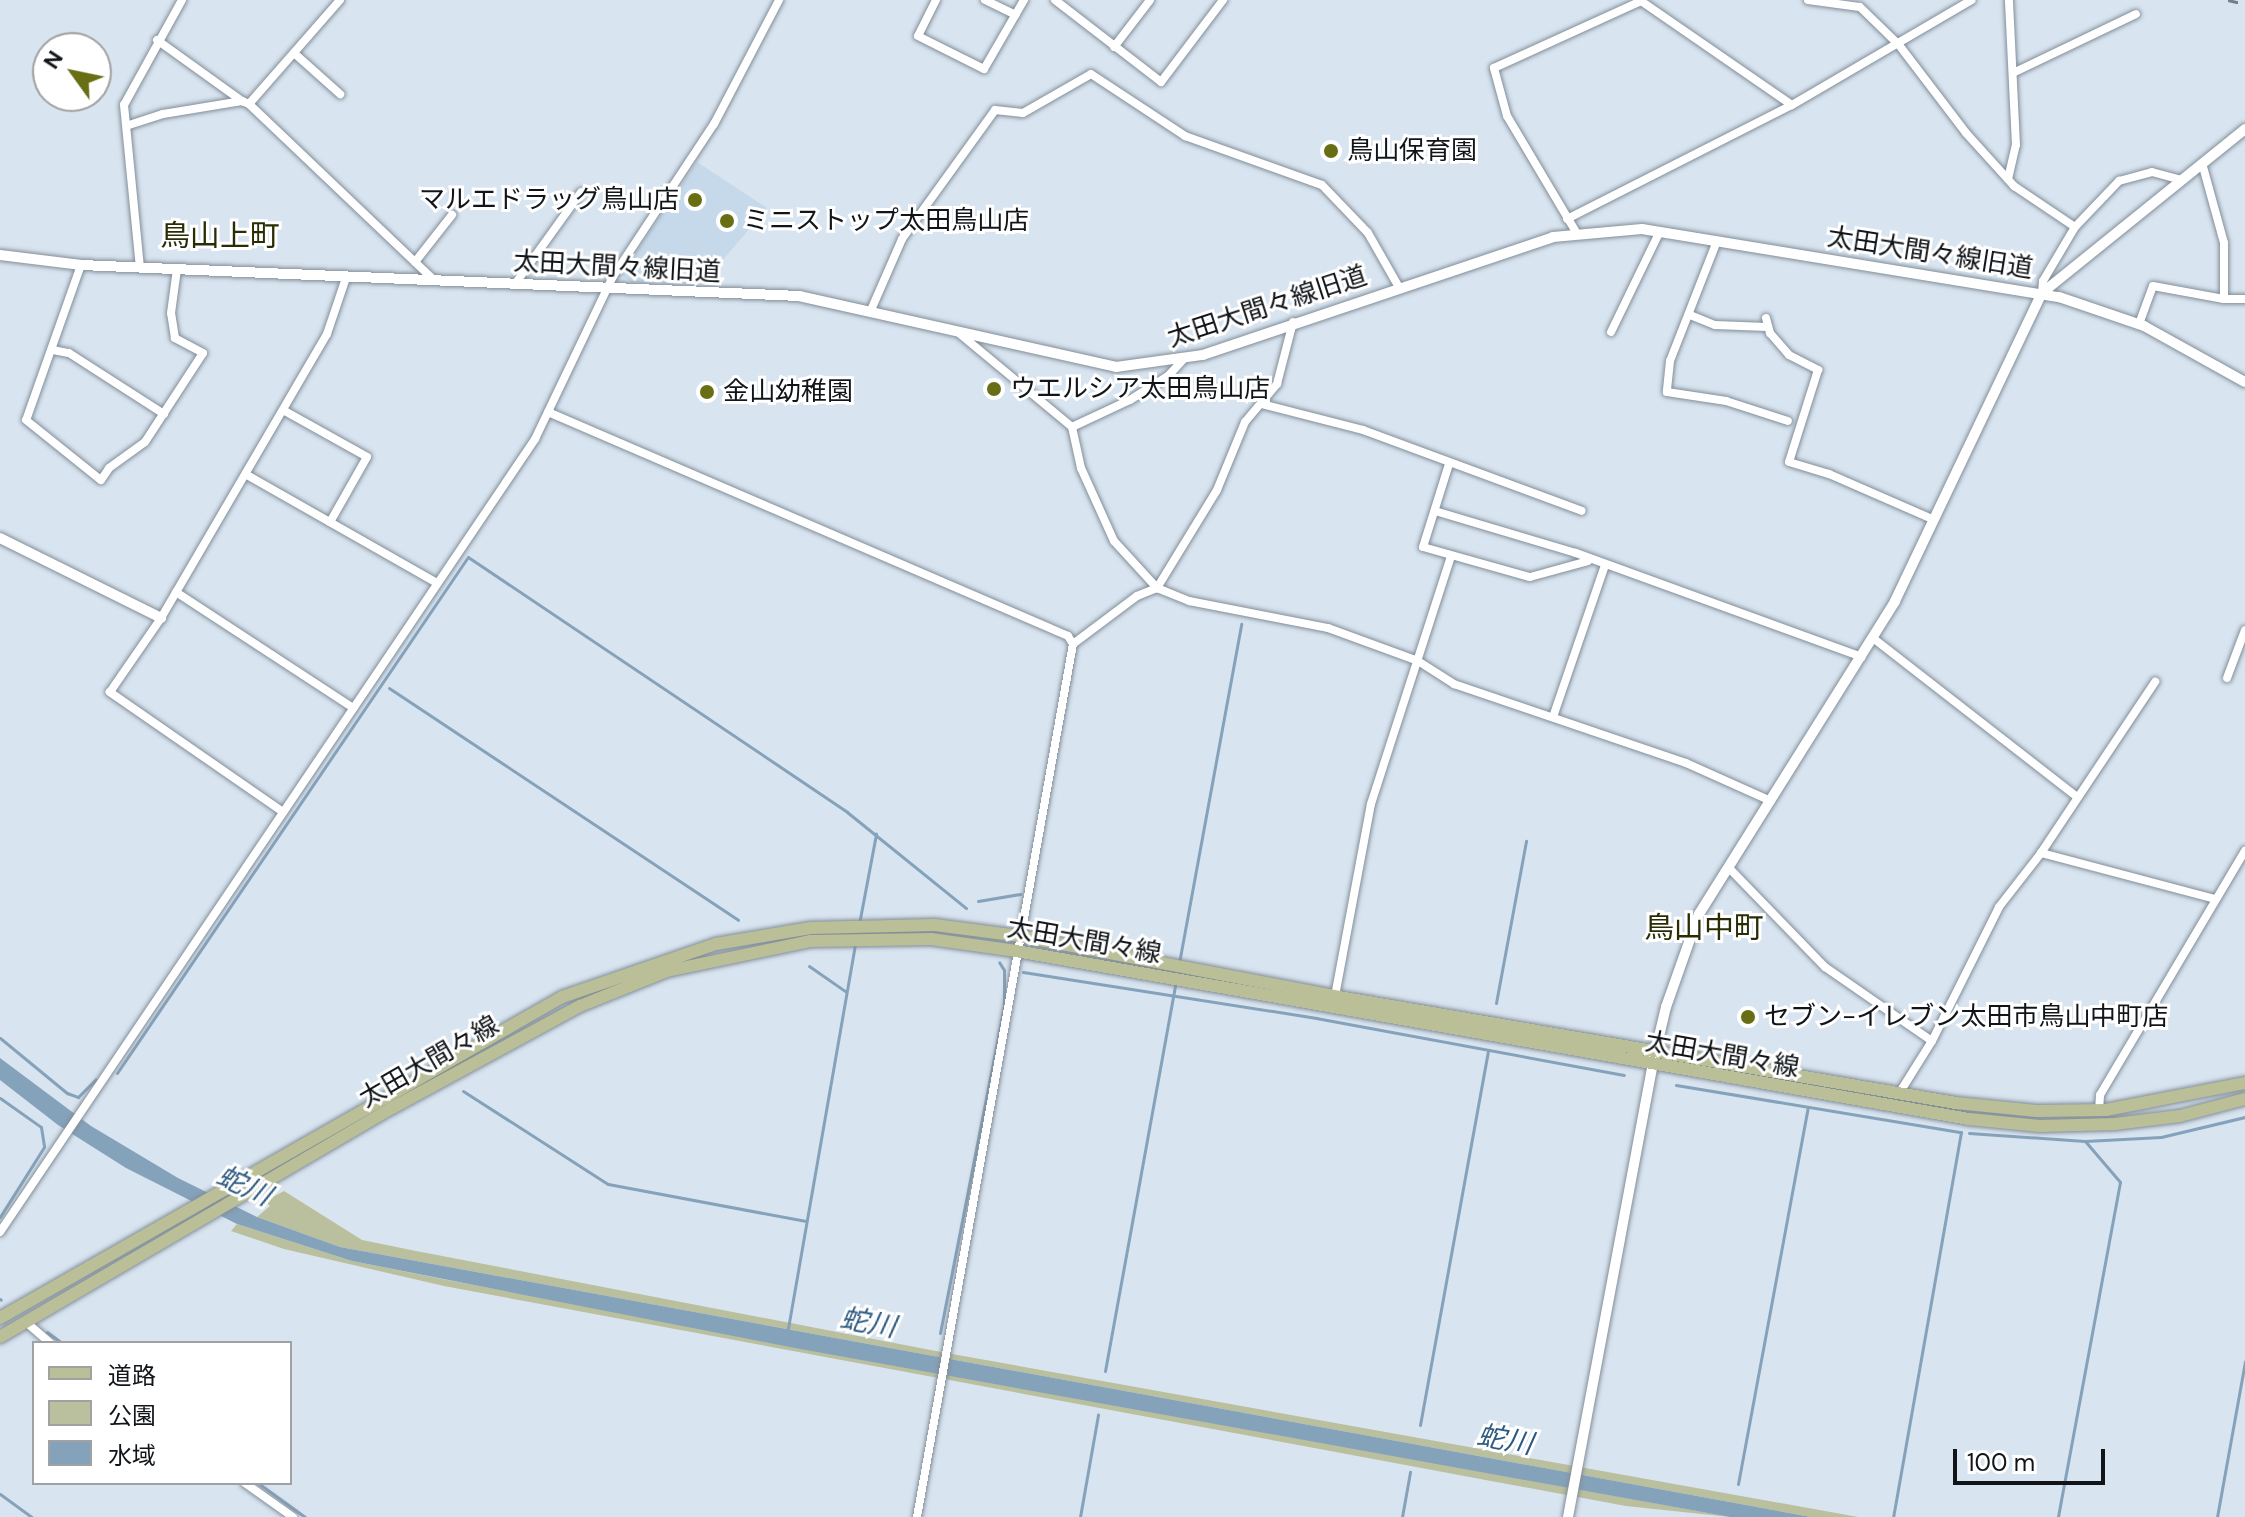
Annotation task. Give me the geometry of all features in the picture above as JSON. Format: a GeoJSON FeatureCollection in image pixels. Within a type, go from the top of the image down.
{"type":"FeatureCollection","features":[{"type":"Feature","properties":{"kind":"main road","name":"太田大間々線"},"geometry":{"type":"LineString","coordinates":[[0,1318],[562,997],[660,960],[766,934],[865,923],[1020,936],[1335,996],[1900,1092],[2037,1111],[2099,1110],[2245,1083]]}},
{"type":"Feature","properties":{"kind":"main road","name":"太田大間々線"},"geometry":{"type":"LineString","coordinates":[[0,1337],[508,1042],[667,971],[767,948],[862,937],[931,939],[1016,951],[1652,1066],[1969,1119],[2040,1126],[2180,1116],[2245,1099]]}},
{"type":"Feature","properties":{"kind":"street"},"geometry":{"type":"LineString","coordinates":[[140,268],[129,125],[124,105],[157,40],[182,0]]}},
{"type":"Feature","properties":{"kind":"street"},"geometry":{"type":"LineString","coordinates":[[129,125],[245,103],[340,0]]}},
{"type":"Feature","properties":{"kind":"street"},"geometry":{"type":"LineString","coordinates":[[0,1232],[437,583],[548,412],[607,288],[714,124],[779,0]]}},
{"type":"Feature","properties":{"kind":"street"},"geometry":{"type":"LineString","coordinates":[[936,0],[918,36],[984,69],[1024,0]]}},
{"type":"Feature","properties":{"kind":"street"},"geometry":{"type":"LineString","coordinates":[[985,0],[1016,15]]}},
{"type":"Feature","properties":{"kind":"street"},"geometry":{"type":"LineString","coordinates":[[1055,0],[1161,82],[1223,0]]}},
{"type":"Feature","properties":{"kind":"street"},"geometry":{"type":"LineString","coordinates":[[1114,47],[1150,0]]}},
{"type":"Feature","properties":{"kind":"street"},"geometry":{"type":"LineString","coordinates":[[1808,0],[1860,7],[1899,45],[1966,133],[2008,179],[2075,227]]}},
{"type":"Feature","properties":{"kind":"street"},"geometry":{"type":"LineString","coordinates":[[1567,219],[1792,105],[1972,0]]}},
{"type":"Feature","properties":{"kind":"street"},"geometry":{"type":"LineString","coordinates":[[2008,179],[2016,145],[2015,72],[2009,0]]}},
{"type":"Feature","properties":{"kind":"street"},"geometry":{"type":"LineString","coordinates":[[1576,232],[1507,116],[1494,68],[1641,1],[1655,4],[1792,105]]}},
{"type":"Feature","properties":{"kind":"street"},"geometry":{"type":"LineString","coordinates":[[2015,72],[2136,14]]}},
{"type":"Feature","properties":{"kind":"street"},"geometry":{"type":"LineString","coordinates":[[157,40],[245,103],[433,279]]}},
{"type":"Feature","properties":{"kind":"street"},"geometry":{"type":"LineString","coordinates":[[294,53],[340,94]]}},
{"type":"Feature","properties":{"kind":"street"},"geometry":{"type":"LineString","coordinates":[[871,310],[902,239],[995,110],[1023,113],[1091,74],[1185,136],[1322,185],[1368,233],[1400,289]]}},
{"type":"Feature","properties":{"kind":"street","name":"太田大間々線旧道"},"geometry":{"type":"LineString","coordinates":[[0,255],[81,265],[799,296],[871,310],[1091,365],[1182,361],[1293,322],[1576,232],[1660,231],[2042,293],[2245,129]]}},
{"type":"Feature","properties":{"kind":"street"},"geometry":{"type":"LineString","coordinates":[[2202,163],[2224,243],[2224,299]]}},
{"type":"Feature","properties":{"kind":"street"},"geometry":{"type":"LineString","coordinates":[[1568,1517],[1652,1066],[1684,949],[1729,868],[1873,638],[2042,293],[2043,281],[2075,227],[2119,181],[2152,172],[2182,180]]}},
{"type":"Feature","properties":{"kind":"street"},"geometry":{"type":"LineString","coordinates":[[515,284],[581,192]]}},
{"type":"Feature","properties":{"kind":"street"},"geometry":{"type":"LineString","coordinates":[[415,262],[452,215]]}},
{"type":"Feature","properties":{"kind":"street"},"geometry":{"type":"LineString","coordinates":[[1611,332],[1660,231]]}},
{"type":"Feature","properties":{"kind":"street"},"geometry":{"type":"LineString","coordinates":[[1717,241],[1667,371],[1667,392],[1726,401],[1788,421]]}},
{"type":"Feature","properties":{"kind":"street"},"geometry":{"type":"LineString","coordinates":[[81,265],[26,420],[101,480],[109,468],[145,442],[203,353],[175,338],[171,313],[177,269]]}},
{"type":"Feature","properties":{"kind":"street"},"geometry":{"type":"LineString","coordinates":[[283,812],[110,692],[161,618],[247,475],[327,334],[346,278]]}},
{"type":"Feature","properties":{"kind":"street"},"geometry":{"type":"LineString","coordinates":[[2139,324],[2153,286],[2224,299],[2245,299]]}},
{"type":"Feature","properties":{"kind":"street"},"geometry":{"type":"LineString","coordinates":[[2042,293],[2139,324],[2245,382]]}},
{"type":"Feature","properties":{"kind":"street"},"geometry":{"type":"LineString","coordinates":[[1690,315],[1736,329],[1767,323],[1789,355],[1818,370],[1789,462],[1829,474],[1932,519]]}},
{"type":"Feature","properties":{"kind":"street"},"geometry":{"type":"LineString","coordinates":[[1073,644],[1137,596],[1157,588],[1217,490],[1245,422],[1277,384],[1293,322]]}},
{"type":"Feature","properties":{"kind":"street"},"geometry":{"type":"LineString","coordinates":[[960,334],[1072,427],[1081,468],[1114,541],[1157,588],[1189,601],[1328,628],[1418,661],[1454,684],[1686,763],[1771,801]]}},
{"type":"Feature","properties":{"kind":"street"},"geometry":{"type":"LineString","coordinates":[[53,350],[69,353],[164,414]]}},
{"type":"Feature","properties":{"kind":"street"},"geometry":{"type":"LineString","coordinates":[[1072,427],[1130,400],[1168,376],[1182,361]]}},
{"type":"Feature","properties":{"kind":"street"},"geometry":{"type":"LineString","coordinates":[[1262,404],[1363,430],[1582,511]]}},
{"type":"Feature","properties":{"kind":"street"},"geometry":{"type":"LineString","coordinates":[[283,410],[367,457],[330,522]]}},
{"type":"Feature","properties":{"kind":"street"},"geometry":{"type":"LineString","coordinates":[[548,412],[1068,636],[1073,644],[917,1517]]}},
{"type":"Feature","properties":{"kind":"street"},"geometry":{"type":"LineString","coordinates":[[1449,464],[1423,547],[1530,577],[1588,561]]}},
{"type":"Feature","properties":{"kind":"street"},"geometry":{"type":"LineString","coordinates":[[247,475],[437,583]]}},
{"type":"Feature","properties":{"kind":"street"},"geometry":{"type":"LineString","coordinates":[[1435,511],[1605,565],[1862,657]]}},
{"type":"Feature","properties":{"kind":"street"},"geometry":{"type":"LineString","coordinates":[[0,538],[161,618]]}},
{"type":"Feature","properties":{"kind":"street"},"geometry":{"type":"LineString","coordinates":[[1335,996],[1371,804],[1451,556]]}},
{"type":"Feature","properties":{"kind":"street"},"geometry":{"type":"LineString","coordinates":[[1553,717],[1605,565]]}},
{"type":"Feature","properties":{"kind":"street"},"geometry":{"type":"LineString","coordinates":[[176,592],[353,708]]}},
{"type":"Feature","properties":{"kind":"street"},"geometry":{"type":"LineString","coordinates":[[2227,678],[2245,630]]}},
{"type":"Feature","properties":{"kind":"street"},"geometry":{"type":"LineString","coordinates":[[1873,638],[2077,797]]}},
{"type":"Feature","properties":{"kind":"street"},"geometry":{"type":"LineString","coordinates":[[1900,1092],[1932,1041],[1999,907],[2041,853],[2155,682]]}},
{"type":"Feature","properties":{"kind":"street"},"geometry":{"type":"LineString","coordinates":[[2099,1110],[2100,1095],[2245,851]]}},
{"type":"Feature","properties":{"kind":"street"},"geometry":{"type":"LineString","coordinates":[[2041,853],[2215,899]]}},
{"type":"Feature","properties":{"kind":"street"},"geometry":{"type":"LineString","coordinates":[[1729,868],[1825,967],[1932,1041]]}},
{"type":"Feature","properties":{"kind":"street"},"geometry":{"type":"LineString","coordinates":[[26,1322],[48,1341]]}},
{"type":"Feature","properties":{"kind":"street"},"geometry":{"type":"LineString","coordinates":[[248,1485],[293,1517]]}},
{"type":"Feature","properties":{"kind":"shaded area"},"geometry":{"type":"Polygon","coordinates":[[[697,162],[767,208],[717,267],[702,270],[688,284],[631,282],[621,275],[697,162]]]}},
{"type":"Feature","properties":{"kind":"green space"},"geometry":{"type":"Polygon","coordinates":[[[284,1191],[362,1240],[941,1352],[1858,1517],[1811,1517],[340,1247],[257,1217],[270,1206],[265,1201],[284,1191]]]}},
{"type":"Feature","properties":{"kind":"green space"},"geometry":{"type":"Polygon","coordinates":[[[237,1224],[352,1261],[442,1279],[1730,1517],[1626,1506],[444,1286],[284,1249],[231,1231],[237,1224]]]}},
{"type":"Feature","properties":{"kind":"water"},"geometry":{"type":"Polygon","coordinates":[[[0,1058],[91,1126],[178,1178],[257,1217],[340,1247],[1811,1517],[1730,1517],[795,1348],[352,1261],[237,1224],[126,1168],[58,1125],[0,1080],[0,1058]]]}},
{"type":"Feature","properties":{"kind":"waterway"},"geometry":{"type":"LineString","coordinates":[[117,1073],[468,557],[847,812],[966,908]]}},
{"type":"Feature","properties":{"kind":"waterway"},"geometry":{"type":"LineString","coordinates":[[1179,963],[1241,624]]}},
{"type":"Feature","properties":{"kind":"waterway"},"geometry":{"type":"LineString","coordinates":[[389,688],[738,920]]}},
{"type":"Feature","properties":{"kind":"waterway"},"geometry":{"type":"LineString","coordinates":[[859,924],[876,834]]}},
{"type":"Feature","properties":{"kind":"waterway"},"geometry":{"type":"LineString","coordinates":[[1496,1003],[1526,841]]}},
{"type":"Feature","properties":{"kind":"waterway"},"geometry":{"type":"LineString","coordinates":[[978,901],[1020,894]]}},
{"type":"Feature","properties":{"kind":"waterway"},"geometry":{"type":"LineString","coordinates":[[787,1334],[855,944]]}},
{"type":"Feature","properties":{"kind":"waterway"},"geometry":{"type":"LineString","coordinates":[[940,1333],[1004,1007],[1004,970],[999,962]]}},
{"type":"Feature","properties":{"kind":"waterway"},"geometry":{"type":"LineString","coordinates":[[809,966],[845,991]]}},
{"type":"Feature","properties":{"kind":"waterway"},"geometry":{"type":"LineString","coordinates":[[1023,972],[1316,1018],[1624,1075]]}},
{"type":"Feature","properties":{"kind":"waterway"},"geometry":{"type":"LineString","coordinates":[[1105,1371],[1176,982]]}},
{"type":"Feature","properties":{"kind":"waterway"},"geometry":{"type":"LineString","coordinates":[[0,1038],[67,1093],[78,1097],[96,1079]]}},
{"type":"Feature","properties":{"kind":"waterway"},"geometry":{"type":"LineString","coordinates":[[1420,1425],[1488,1050]]}},
{"type":"Feature","properties":{"kind":"waterway"},"geometry":{"type":"LineString","coordinates":[[1676,1085],[1961,1132],[1893,1517]]}},
{"type":"Feature","properties":{"kind":"waterway"},"geometry":{"type":"LineString","coordinates":[[463,1091],[608,1184],[805,1221]]}},
{"type":"Feature","properties":{"kind":"waterway"},"geometry":{"type":"LineString","coordinates":[[0,1098],[41,1127],[44,1147],[0,1217]]}},
{"type":"Feature","properties":{"kind":"waterway"},"geometry":{"type":"LineString","coordinates":[[1738,1484],[1808,1108]]}},
{"type":"Feature","properties":{"kind":"waterway"},"geometry":{"type":"LineString","coordinates":[[2085,1141],[2161,1137],[2245,1117]]}},
{"type":"Feature","properties":{"kind":"waterway"},"geometry":{"type":"LineString","coordinates":[[1969,1133],[2085,1141],[2120,1182],[2058,1517]]}},
{"type":"Feature","properties":{"kind":"waterway"},"geometry":{"type":"LineString","coordinates":[[47,1332],[59,1341]]}},
{"type":"Feature","properties":{"kind":"waterway"},"geometry":{"type":"LineString","coordinates":[[2217,1517],[2245,1361]]}},
{"type":"Feature","properties":{"kind":"waterway"},"geometry":{"type":"LineString","coordinates":[[1080,1517],[1098,1415]]}},
{"type":"Feature","properties":{"kind":"waterway"},"geometry":{"type":"LineString","coordinates":[[1402,1517],[1410,1472]]}},
{"type":"Feature","properties":{"kind":"waterway"},"geometry":{"type":"LineString","coordinates":[[261,1485],[305,1517]]}},
{"type":"Feature","properties":{"kind":"waterway"},"geometry":{"type":"LineString","coordinates":[[0,1494],[32,1517]]}},
{"type":"Feature","properties":{"kind":"railway"},"geometry":{"type":"LineString","coordinates":[[2228,0],[2245,4]]}},
{"type":"Feature","properties":{"kind":"place","name":"鳥山保育園"},"geometry":{"type":"Point","coordinates":[1331,151]}},
{"type":"Feature","properties":{"kind":"place","name":"マルエドラッグ鳥山店"},"geometry":{"type":"Point","coordinates":[695,200]}},
{"type":"Feature","properties":{"kind":"place","name":"ミニストップ太田鳥山店"},"geometry":{"type":"Point","coordinates":[727,221]}},
{"type":"Feature","properties":{"kind":"place","name":"ウエルシア太田鳥山店"},"geometry":{"type":"Point","coordinates":[994,389]}},
{"type":"Feature","properties":{"kind":"place","name":"金山幼稚園"},"geometry":{"type":"Point","coordinates":[707,392]}},
{"type":"Feature","properties":{"kind":"place","name":"セブン−イレブン太田市鳥山中町店"},"geometry":{"type":"Point","coordinates":[1748,1017]}},
{"type":"Feature","properties":{"kind":"district","name":"鳥山上町"},"geometry":{"type":"Point","coordinates":[220,236]}},
{"type":"Feature","properties":{"kind":"district","name":"鳥山中町"},"geometry":{"type":"Point","coordinates":[1704,928]}},
{"type":"Feature","properties":{"kind":"water label","name":"蛇川"},"geometry":{"type":"Point","coordinates":[244,1186]}},
{"type":"Feature","properties":{"kind":"water label","name":"蛇川"},"geometry":{"type":"Point","coordinates":[868,1323]}},
{"type":"Feature","properties":{"kind":"water label","name":"蛇川"},"geometry":{"type":"Point","coordinates":[1505,1440]}}]}
